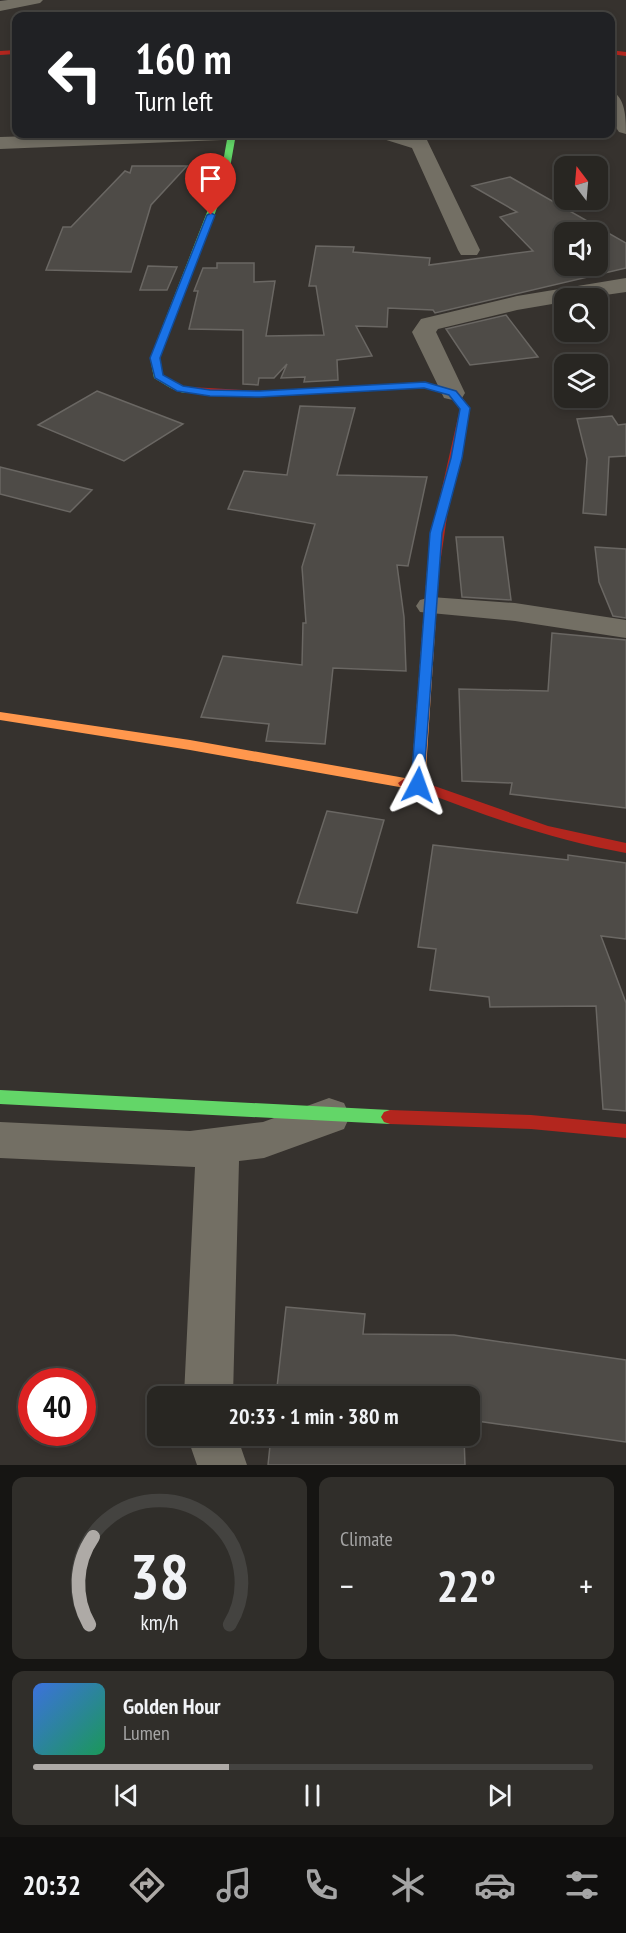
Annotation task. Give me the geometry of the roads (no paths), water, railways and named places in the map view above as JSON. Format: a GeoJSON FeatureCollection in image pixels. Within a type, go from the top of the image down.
{"type":"FeatureCollection","features":[{"type":"Feature","properties":{"kind":"street"},"geometry":{"type":"LineString","coordinates":[[0,6],[35,0]]}},
{"type":"Feature","properties":{"kind":"street"},"geometry":{"type":"LineString","coordinates":[[615,111],[626,128]]}},
{"type":"Feature","properties":{"kind":"street"},"geometry":{"type":"LineString","coordinates":[[1,145],[142,138]]}},
{"type":"Feature","properties":{"kind":"street"},"geometry":{"type":"LineString","coordinates":[[231,138],[224,179],[155,358],[158,376],[180,389],[210,393],[260,394],[425,385],[453,393]]}},
{"type":"Feature","properties":{"kind":"street"},"geometry":{"type":"LineString","coordinates":[[400,138],[420,144],[469,250]]}},
{"type":"Feature","properties":{"kind":"street"},"geometry":{"type":"LineString","coordinates":[[418,785],[436,533],[456,458],[465,408],[453,393],[424,332],[429,324],[517,303],[626,285]]}},
{"type":"Feature","properties":{"kind":"street"},"geometry":{"type":"LineString","coordinates":[[431,606],[515,612],[626,629]]}},
{"type":"Feature","properties":{"kind":"street"},"geometry":{"type":"LineString","coordinates":[[0,717],[190,745],[418,785],[515,822],[586,842],[626,848]]}},
{"type":"Feature","properties":{"kind":"street"},"geometry":{"type":"LineString","coordinates":[[0,1097],[330,1115],[531,1122],[626,1131]]}},
{"type":"Feature","properties":{"kind":"street"},"geometry":{"type":"LineString","coordinates":[[0,1140],[190,1149],[264,1140],[330,1115]]}},
{"type":"Feature","properties":{"kind":"street"},"geometry":{"type":"LineString","coordinates":[[209,1386],[218,1146]]}},
{"type":"Feature","properties":{"kind":"street"},"geometry":{"type":"LineString","coordinates":[[215,1446],[222,1465]]}}]}
